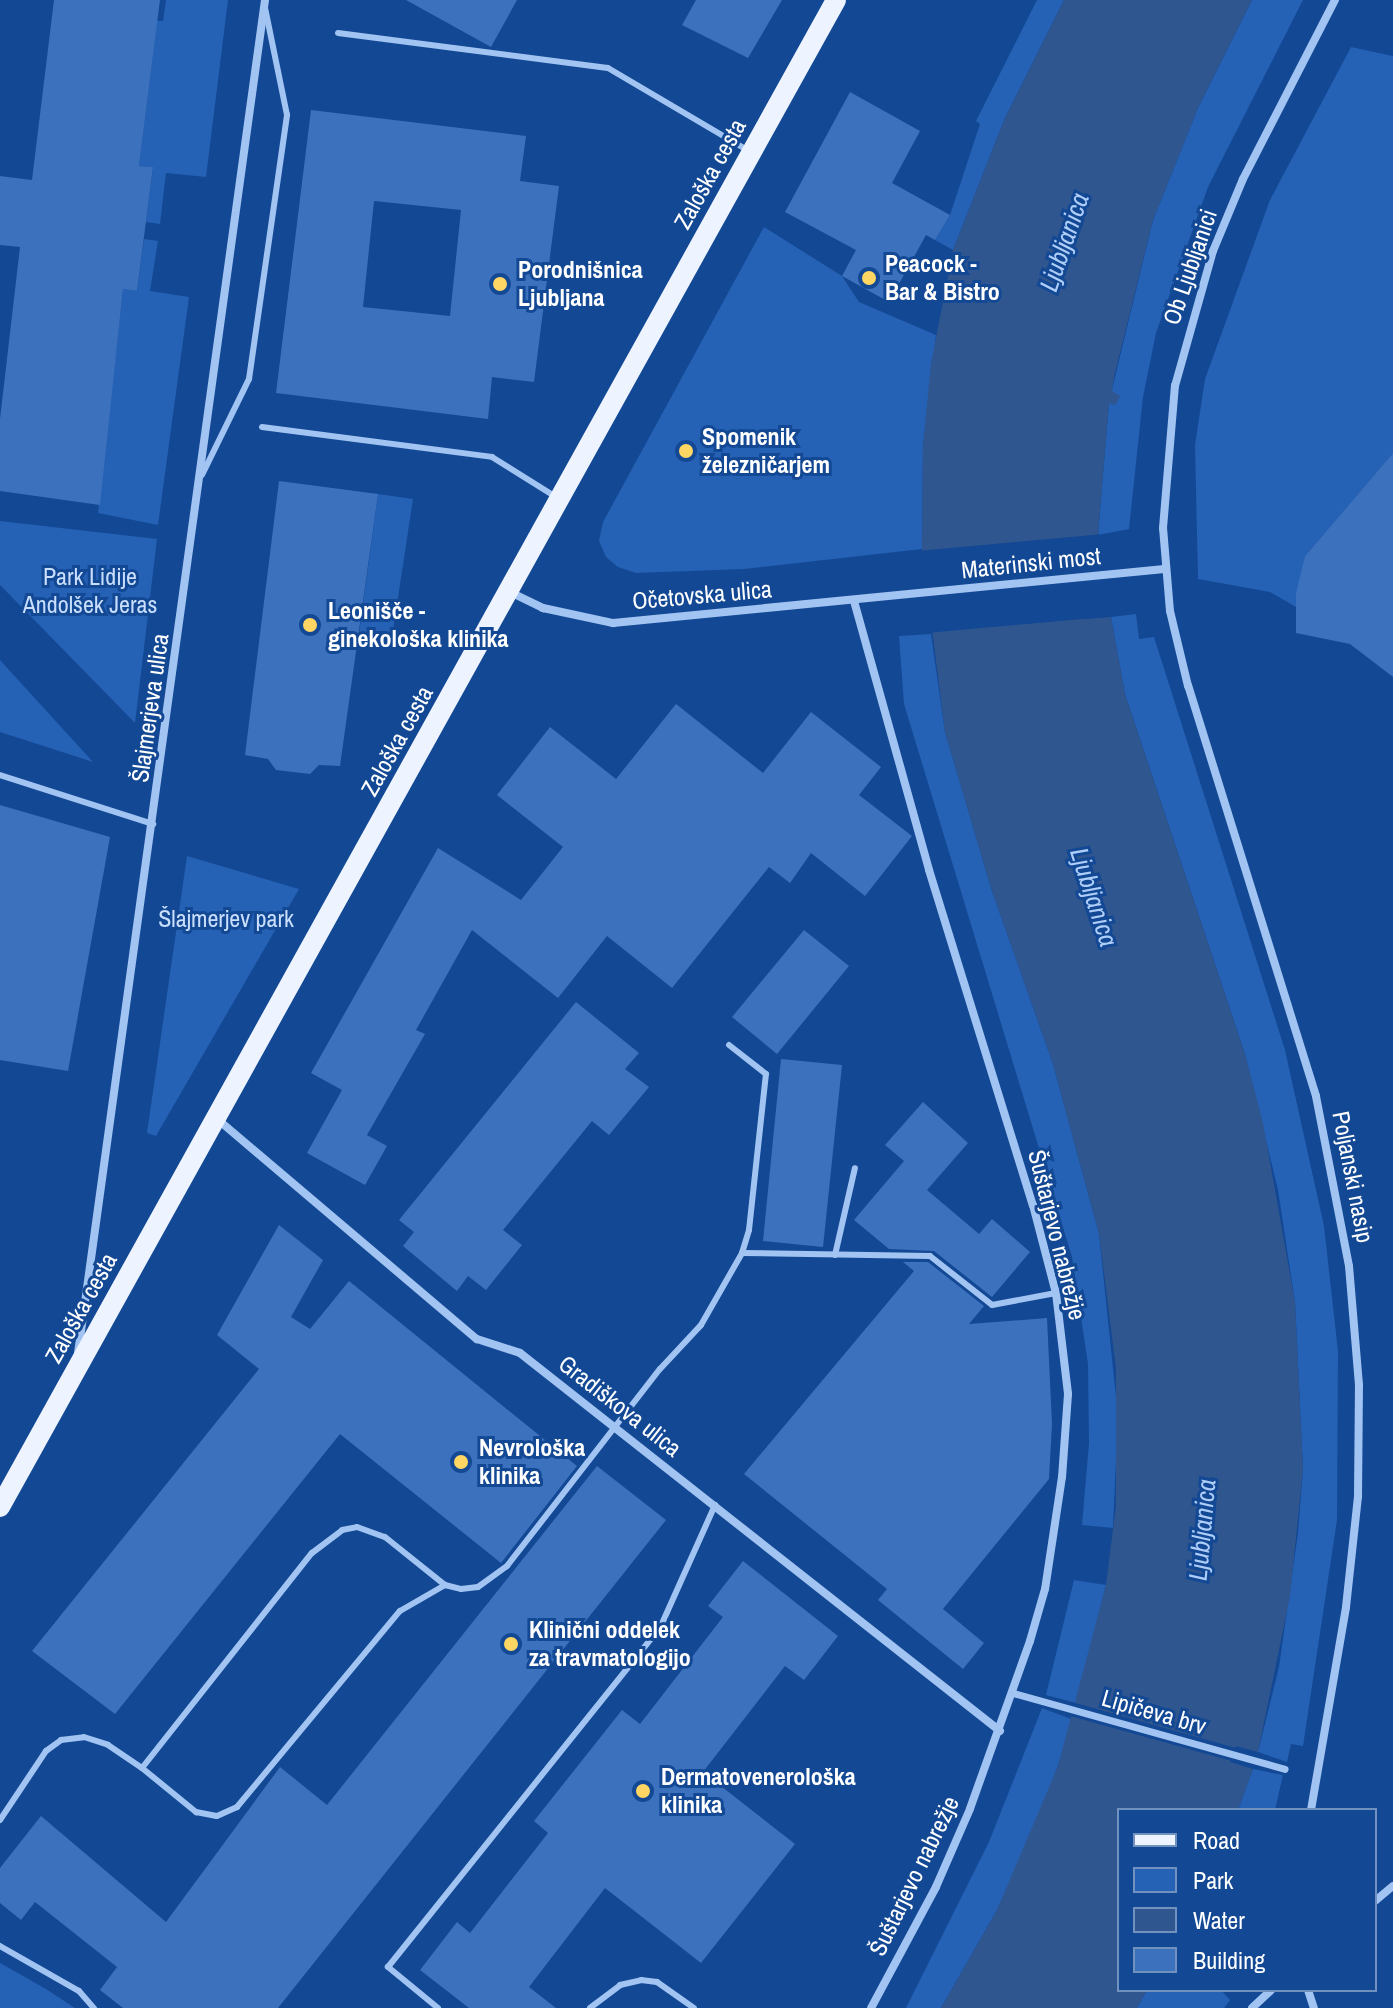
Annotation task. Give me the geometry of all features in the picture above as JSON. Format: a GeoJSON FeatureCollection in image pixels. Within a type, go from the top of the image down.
{"type":"FeatureCollection","features":[{"type":"Feature","properties":{"kind":"main road","name":"Zaloška cesta"},"geometry":{"type":"LineString","coordinates":[[0,1507],[836,0]]}},
{"type":"Feature","properties":{"kind":"street","name":"Ob Ljubljanici"},"geometry":{"type":"LineString","coordinates":[[1164,569],[1169,433],[1187,333],[1243,179],[1335,0]]}},
{"type":"Feature","properties":{"kind":"street","name":"Šlajmerjeva ulica"},"geometry":{"type":"LineString","coordinates":[[75,1374],[202,475],[265,2]]}},
{"type":"Feature","properties":{"kind":"street","name":"Materinski most"},"geometry":{"type":"LineString","coordinates":[[902,596],[1164,569]]}},
{"type":"Feature","properties":{"kind":"street","name":"Poljanski nasip"},"geometry":{"type":"LineString","coordinates":[[1164,569],[1206,750],[1316,1096],[1349,1266],[1359,1385],[1358,1497],[1346,1607],[1311,1808]]}},
{"type":"Feature","properties":{"kind":"street","name":"Očetovska ulica"},"geometry":{"type":"LineString","coordinates":[[509,592],[543,608],[613,623],[902,596]]}},
{"type":"Feature","properties":{"kind":"street","name":"Šuštarjevo nabrežje"},"geometry":{"type":"LineString","coordinates":[[854,601],[1056,1293],[1068,1394],[1067,1441],[1045,1589],[1013,1693],[936,1887],[871,2008]]}},
{"type":"Feature","properties":{"kind":"street","name":"Gradiškova ulica"},"geometry":{"type":"LineString","coordinates":[[215,1118],[477,1339],[520,1353],[1000,1731]]}},
{"type":"Feature","properties":{"kind":"street","name":"Lipičeva brv"},"geometry":{"type":"LineString","coordinates":[[1013,1693],[1285,1769]]}},
{"type":"Feature","properties":{"kind":"street"},"geometry":{"type":"LineString","coordinates":[[1377,1899],[1393,1886]]}},
{"type":"Feature","properties":{"kind":"street"},"geometry":{"type":"LineString","coordinates":[[1252,2008],[1269,1992]]}},
{"type":"Feature","properties":{"kind":"lane"},"geometry":{"type":"LineString","coordinates":[[202,475],[249,379],[287,115],[265,2]]}},
{"type":"Feature","properties":{"kind":"lane"},"geometry":{"type":"LineString","coordinates":[[338,33],[608,68],[752,153]]}},
{"type":"Feature","properties":{"kind":"lane"},"geometry":{"type":"LineString","coordinates":[[262,427],[492,457],[559,498]]}},
{"type":"Feature","properties":{"kind":"lane"},"geometry":{"type":"LineString","coordinates":[[0,775],[153,824]]}},
{"type":"Feature","properties":{"kind":"lane"},"geometry":{"type":"LineString","coordinates":[[142,1768],[328,1538],[342,1530],[371,1530],[445,1585],[478,1587],[507,1566],[618,1428],[660,1369],[701,1325],[742,1253],[749,1230],[766,1074],[729,1045]]}},
{"type":"Feature","properties":{"kind":"lane"},"geometry":{"type":"LineString","coordinates":[[835,1255],[855,1168]]}},
{"type":"Feature","properties":{"kind":"lane"},"geometry":{"type":"LineString","coordinates":[[742,1253],[930,1256],[992,1305],[1056,1293]]}},
{"type":"Feature","properties":{"kind":"lane"},"geometry":{"type":"LineString","coordinates":[[438,2008],[388,1967],[660,1628],[715,1505]]}},
{"type":"Feature","properties":{"kind":"lane"},"geometry":{"type":"LineString","coordinates":[[0,1820],[37,1762],[61,1740],[84,1737],[108,1745],[196,1812],[217,1816],[237,1807],[400,1611],[445,1585]]}},
{"type":"Feature","properties":{"kind":"lane"},"geometry":{"type":"LineString","coordinates":[[0,1946],[79,1991],[94,2008]]}},
{"type":"Feature","properties":{"kind":"lane"},"geometry":{"type":"LineString","coordinates":[[590,2008],[620,1985],[641,1980],[657,1982],[694,2008]]}},
{"type":"Feature","properties":{"kind":"green space"},"geometry":{"type":"Polygon","coordinates":[[[166,0],[228,0],[206,177],[166,173],[160,224],[146,222],[153,167],[139,166],[157,21],[163,21],[166,0]]]}},
{"type":"Feature","properties":{"kind":"green space"},"geometry":{"type":"Polygon","coordinates":[[[1037,0],[1064,0],[1005,118],[953,250],[935,240],[950,215],[980,124],[976,121],[1037,0]]]}},
{"type":"Feature","properties":{"kind":"green space"},"geometry":{"type":"Polygon","coordinates":[[[1252,0],[1303,0],[1208,187],[1156,333],[1143,397],[1129,529],[1098,535],[1109,402],[1153,220],[1198,108],[1252,0]]]}},
{"type":"Feature","properties":{"kind":"green space"},"geometry":{"type":"Polygon","coordinates":[[[1351,47],[1393,56],[1393,453],[1305,556],[1296,607],[1270,592],[1198,579],[1195,445],[1205,379],[1270,200],[1351,47]]]}},
{"type":"Feature","properties":{"kind":"green space"},"geometry":{"type":"Polygon","coordinates":[[[764,227],[842,276],[859,302],[936,335],[923,446],[922,549],[744,569],[636,573],[618,567],[606,557],[599,541],[603,522],[764,227]]]}},
{"type":"Feature","properties":{"kind":"green space"},"geometry":{"type":"Polygon","coordinates":[[[144,239],[158,241],[150,291],[189,297],[158,525],[98,513],[123,289],[137,291],[144,239]]]}},
{"type":"Feature","properties":{"kind":"green space"},"geometry":{"type":"Polygon","coordinates":[[[378,494],[413,499],[392,637],[359,634],[378,494]]]}},
{"type":"Feature","properties":{"kind":"green space","name":"Park Lidije Andolšek Jeras"},"geometry":{"type":"Polygon","coordinates":[[[0,521],[157,539],[135,723],[0,585],[0,521]]]}},
{"type":"Feature","properties":{"kind":"green space"},"geometry":{"type":"Polygon","coordinates":[[[1136,614],[1139,639],[1154,637],[1285,1050],[1324,1226],[1338,1351],[1337,1520],[1303,1746],[1291,1744],[1287,1762],[1258,1752],[1279,1667],[1298,1533],[1303,1469],[1295,1302],[1278,1190],[1245,1054],[1125,694],[1111,617],[1136,614]]]}},
{"type":"Feature","properties":{"kind":"green space"},"geometry":{"type":"Polygon","coordinates":[[[931,634],[945,732],[992,891],[1053,1064],[1099,1234],[1118,1416],[1113,1528],[1082,1525],[1089,1443],[1088,1364],[1072,1257],[904,704],[899,636],[931,634]]]}},
{"type":"Feature","properties":{"kind":"green space"},"geometry":{"type":"Polygon","coordinates":[[[0,660],[93,762],[0,732],[0,660]]]}},
{"type":"Feature","properties":{"kind":"green space","name":"Šlajmerjev park"},"geometry":{"type":"Polygon","coordinates":[[[187,856],[299,889],[156,1136],[147,1133],[187,856]]]}},
{"type":"Feature","properties":{"kind":"green space"},"geometry":{"type":"Polygon","coordinates":[[[1074,1580],[1106,1585],[1076,1703],[1046,1695],[1074,1580]]]}},
{"type":"Feature","properties":{"kind":"green space"},"geometry":{"type":"Polygon","coordinates":[[[1042,1708],[1074,1720],[1039,1818],[997,1910],[941,2008],[906,2008],[989,1842],[1042,1708]]]}},
{"type":"Feature","properties":{"kind":"green space"},"geometry":{"type":"Polygon","coordinates":[[[1253,1769],[1283,1775],[1275,1808],[1239,1808],[1253,1769]]]}},
{"type":"Feature","properties":{"kind":"green space"},"geometry":{"type":"Polygon","coordinates":[[[0,1963],[46,1989],[75,2008],[0,2008],[0,1963]]]}},
{"type":"Feature","properties":{"kind":"green space"},"geometry":{"type":"Polygon","coordinates":[[[1146,1992],[1223,1992],[1230,2000],[1224,2008],[1137,2008],[1146,1992]]]}},
{"type":"Feature","properties":{"kind":"water","name":"Ljubljanica"},"geometry":{"type":"Polygon","coordinates":[[[1064,0],[1252,0],[1198,108],[1153,220],[1114,377],[1112,391],[1120,396],[1115,405],[1109,403],[1098,535],[1080,537],[1086,619],[1111,617],[1125,694],[1245,1054],[1263,1123],[1295,1302],[1303,1469],[1290,1596],[1258,1752],[1236,1746],[1230,1762],[1253,1769],[1239,1808],[1117,1808],[1117,1992],[1146,1992],[1137,2008],[941,2008],[997,1910],[1058,1766],[1106,1585],[1116,1505],[1116,1368],[1099,1234],[1053,1064],[992,891],[945,732],[922,549],[923,446],[931,364],[953,250],[1005,118],[1064,0]]]}},
{"type":"Feature","properties":{"kind":"pier"},"geometry":{"type":"Polygon","coordinates":[[[1103,534],[1083,541],[1089,615],[1115,616],[927,633],[918,551],[1103,534]]]}},
{"type":"Feature","properties":{"kind":"pier"},"geometry":{"type":"Polygon","coordinates":[[[1072,1702],[1261,1755],[1238,1751],[1235,1760],[1257,1768],[1070,1716],[1072,1702]]]}},
{"type":"Feature","properties":{"kind":"building"},"geometry":{"type":"Polygon","coordinates":[[[54,0],[160,0],[139,166],[153,167],[137,291],[123,289],[100,505],[0,491],[0,419],[20,247],[0,245],[0,176],[32,180],[54,0]]]}},
{"type":"Feature","properties":{"kind":"building"},"geometry":{"type":"Polygon","coordinates":[[[406,0],[517,0],[491,47],[406,0]]]}},
{"type":"Feature","properties":{"kind":"building"},"geometry":{"type":"Polygon","coordinates":[[[696,0],[782,0],[748,58],[682,25],[696,0]]]}},
{"type":"Feature","properties":{"kind":"building"},"geometry":{"type":"Polygon","coordinates":[[[850,92],[920,131],[892,183],[950,215],[935,240],[926,235],[889,302],[842,276],[856,250],[785,212],[850,92]]]}},
{"type":"Feature","properties":{"kind":"building","name":"Porodnišnica Ljubljana"},"geometry":{"type":"Polygon","coordinates":[[[311,110],[526,136],[520,181],[559,186],[534,382],[492,377],[488,419],[276,393],[311,110]],[[374,201],[363,307],[450,316],[461,210],[374,201]]]}},
{"type":"Feature","properties":{"kind":"building"},"geometry":{"type":"Polygon","coordinates":[[[1393,453],[1393,677],[1350,644],[1296,633],[1296,593],[1305,556],[1393,453]]]}},
{"type":"Feature","properties":{"kind":"building","name":"Leonišče - ginekološka klinika"},"geometry":{"type":"Polygon","coordinates":[[[279,481],[378,494],[340,766],[319,765],[310,774],[276,770],[268,759],[245,755],[279,481]]]}},
{"type":"Feature","properties":{"kind":"building"},"geometry":{"type":"Polygon","coordinates":[[[676,704],[763,773],[811,712],[881,767],[859,795],[912,836],[865,896],[811,853],[790,883],[769,867],[672,988],[607,936],[558,998],[472,930],[416,1030],[425,1034],[367,1135],[387,1146],[365,1185],[307,1153],[342,1090],[311,1073],[438,848],[521,900],[563,847],[497,795],[550,727],[616,779],[676,704]]]}},
{"type":"Feature","properties":{"kind":"building"},"geometry":{"type":"Polygon","coordinates":[[[0,805],[110,837],[68,1071],[0,1060],[0,805]]]}},
{"type":"Feature","properties":{"kind":"building"},"geometry":{"type":"Polygon","coordinates":[[[804,930],[849,966],[777,1054],[732,1017],[804,930]]]}},
{"type":"Feature","properties":{"kind":"building"},"geometry":{"type":"Polygon","coordinates":[[[576,1002],[639,1053],[625,1069],[649,1087],[609,1135],[592,1121],[503,1230],[522,1245],[486,1290],[468,1276],[457,1291],[403,1246],[414,1232],[399,1220],[576,1002]]]}},
{"type":"Feature","properties":{"kind":"building"},"geometry":{"type":"Polygon","coordinates":[[[781,1059],[842,1065],[823,1247],[763,1241],[781,1059]]]}},
{"type":"Feature","properties":{"kind":"building"},"geometry":{"type":"Polygon","coordinates":[[[923,1102],[968,1143],[927,1190],[979,1234],[992,1219],[1030,1252],[992,1297],[934,1251],[889,1249],[854,1220],[904,1161],[885,1145],[923,1102]]]}},
{"type":"Feature","properties":{"kind":"building","name":"Nevrološka klinika"},"geometry":{"type":"Polygon","coordinates":[[[279,1225],[323,1260],[291,1317],[310,1329],[349,1281],[577,1466],[501,1563],[340,1434],[115,1714],[32,1651],[259,1369],[217,1335],[279,1225]]]}},
{"type":"Feature","properties":{"kind":"building"},"geometry":{"type":"Polygon","coordinates":[[[903,1262],[928,1262],[984,1306],[969,1324],[1047,1318],[1052,1424],[1049,1479],[943,1609],[984,1643],[963,1669],[878,1600],[887,1589],[744,1474],[914,1271],[903,1262]]]}},
{"type":"Feature","properties":{"kind":"building","name":"Klinični oddelek za travmatologijo"},"geometry":{"type":"Polygon","coordinates":[[[597,1466],[666,1520],[278,2008],[123,2008],[100,1990],[117,1967],[35,1902],[21,1920],[0,1903],[0,1868],[41,1816],[166,1922],[280,1767],[327,1805],[597,1466]]]}},
{"type":"Feature","properties":{"kind":"building","name":"Dermatovenerološka klinika"},"geometry":{"type":"Polygon","coordinates":[[[743,1561],[838,1636],[804,1680],[785,1666],[703,1772],[795,1844],[701,1963],[605,1888],[529,1987],[556,2008],[469,2008],[420,1970],[457,1922],[470,1933],[548,1833],[534,1821],[622,1710],[640,1724],[723,1617],[708,1606],[743,1561]]]}},
{"type":"Feature","properties":{"kind":"place","name":"Peacock - Bar & Bistro"},"geometry":{"type":"Point","coordinates":[869,278]}},
{"type":"Feature","properties":{"kind":"place","name":"Porodnišnica Ljubljana"},"geometry":{"type":"Point","coordinates":[500,284]}},
{"type":"Feature","properties":{"kind":"place","name":"Spomenik železničarjem"},"geometry":{"type":"Point","coordinates":[686,451]}},
{"type":"Feature","properties":{"kind":"place","name":"Leonišče - ginekološka klinika"},"geometry":{"type":"Point","coordinates":[310,625]}},
{"type":"Feature","properties":{"kind":"place","name":"Nevrološka klinika"},"geometry":{"type":"Point","coordinates":[461,1462]}},
{"type":"Feature","properties":{"kind":"place","name":"Klinični oddelek za travmatologijo"},"geometry":{"type":"Point","coordinates":[511,1644]}},
{"type":"Feature","properties":{"kind":"place","name":"Dermatovenerološka klinika"},"geometry":{"type":"Point","coordinates":[643,1791]}}]}
